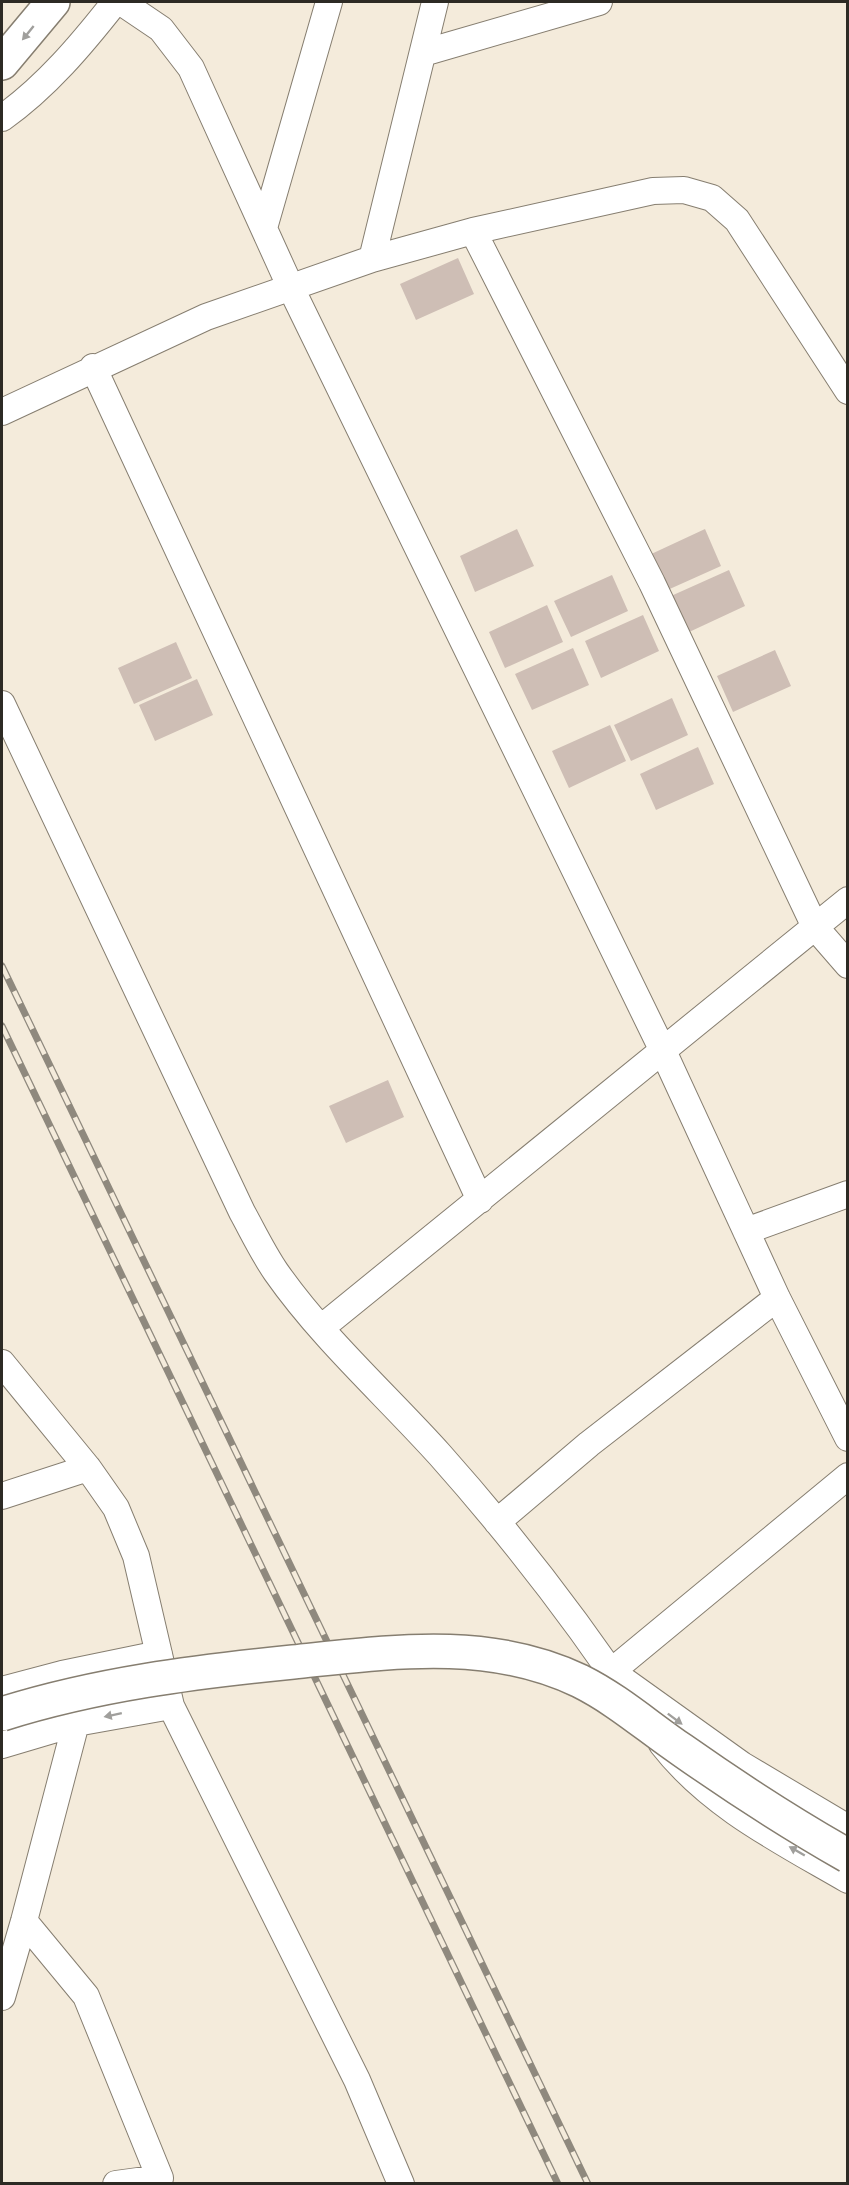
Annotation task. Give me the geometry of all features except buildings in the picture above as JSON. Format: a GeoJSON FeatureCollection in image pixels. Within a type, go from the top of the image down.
{"type":"FeatureCollection","features":[{"type":"Feature","properties":{"kind":"main road"},"geometry":{"type":"LineString","coordinates":[[2,63],[53,2]]}},
{"type":"Feature","properties":{"kind":"main road"},"geometry":{"type":"LineString","coordinates":[[2,1714],[76,1694],[188,1672],[415,1650],[499,1655],[539,1665],[579,1681],[621,1704],[679,1749],[750,1797],[848,1856]]}},
{"type":"Feature","properties":{"kind":"street"},"geometry":{"type":"LineString","coordinates":[[2,118],[21,105],[81,45],[115,2]]}},
{"type":"Feature","properties":{"kind":"street"},"geometry":{"type":"LineString","coordinates":[[121,2],[161,29],[191,68],[290,286],[663,1051],[777,1298],[847,1437]]}},
{"type":"Feature","properties":{"kind":"street"},"geometry":{"type":"LineString","coordinates":[[264,228],[329,2]]}},
{"type":"Feature","properties":{"kind":"street"},"geometry":{"type":"LineString","coordinates":[[372,259],[435,2]]}},
{"type":"Feature","properties":{"kind":"street"},"geometry":{"type":"LineString","coordinates":[[423,53],[600,2]]}},
{"type":"Feature","properties":{"kind":"street"},"geometry":{"type":"LineString","coordinates":[[2,411],[93,367],[206,317],[372,259],[473,231],[653,191],[684,189],[712,198],[736,220],[848,391]]}},
{"type":"Feature","properties":{"kind":"street"},"geometry":{"type":"LineString","coordinates":[[473,231],[652,583],[814,927],[848,965]]}},
{"type":"Feature","properties":{"kind":"street"},"geometry":{"type":"LineString","coordinates":[[93,367],[480,1200]]}},
{"type":"Feature","properties":{"kind":"street"},"geometry":{"type":"LineString","coordinates":[[2,704],[242,1212],[275,1271],[321,1328],[498,1522],[612,1671],[645,1722],[684,1772],[723,1804],[848,1880]]}},
{"type":"Feature","properties":{"kind":"street"},"geometry":{"type":"LineString","coordinates":[[321,1328],[848,900]]}},
{"type":"Feature","properties":{"kind":"street"},"geometry":{"type":"LineString","coordinates":[[746,1231],[848,1194]]}},
{"type":"Feature","properties":{"kind":"street"},"geometry":{"type":"LineString","coordinates":[[498,1522],[589,1444],[777,1298]]}},
{"type":"Feature","properties":{"kind":"street"},"geometry":{"type":"LineString","coordinates":[[2,1363],[87,1468],[116,1508],[136,1556],[171,1706],[357,2080],[401,2184]]}},
{"type":"Feature","properties":{"kind":"street"},"geometry":{"type":"LineString","coordinates":[[2,1496],[87,1468]]}},
{"type":"Feature","properties":{"kind":"street"},"geometry":{"type":"LineString","coordinates":[[612,1671],[848,1476]]}},
{"type":"Feature","properties":{"kind":"street"},"geometry":{"type":"LineString","coordinates":[[2,1690],[62,1674],[159,1654]]}},
{"type":"Feature","properties":{"kind":"street"},"geometry":{"type":"LineString","coordinates":[[612,1671],[733,1759],[848,1828]]}},
{"type":"Feature","properties":{"kind":"street"},"geometry":{"type":"LineString","coordinates":[[2,1997],[76,1723],[62,1674]]}},
{"type":"Feature","properties":{"kind":"street"},"geometry":{"type":"LineString","coordinates":[[2,1745],[76,1723],[171,1706]]}},
{"type":"Feature","properties":{"kind":"street"},"geometry":{"type":"LineString","coordinates":[[24,1921],[86,1996],[160,2178],[116,2184]]}},
{"type":"Feature","properties":{"kind":"railway"},"geometry":{"type":"LineString","coordinates":[[2,966],[588,2184]]}},
{"type":"Feature","properties":{"kind":"railway"},"geometry":{"type":"LineString","coordinates":[[2,1026],[558,2184]]}}]}
